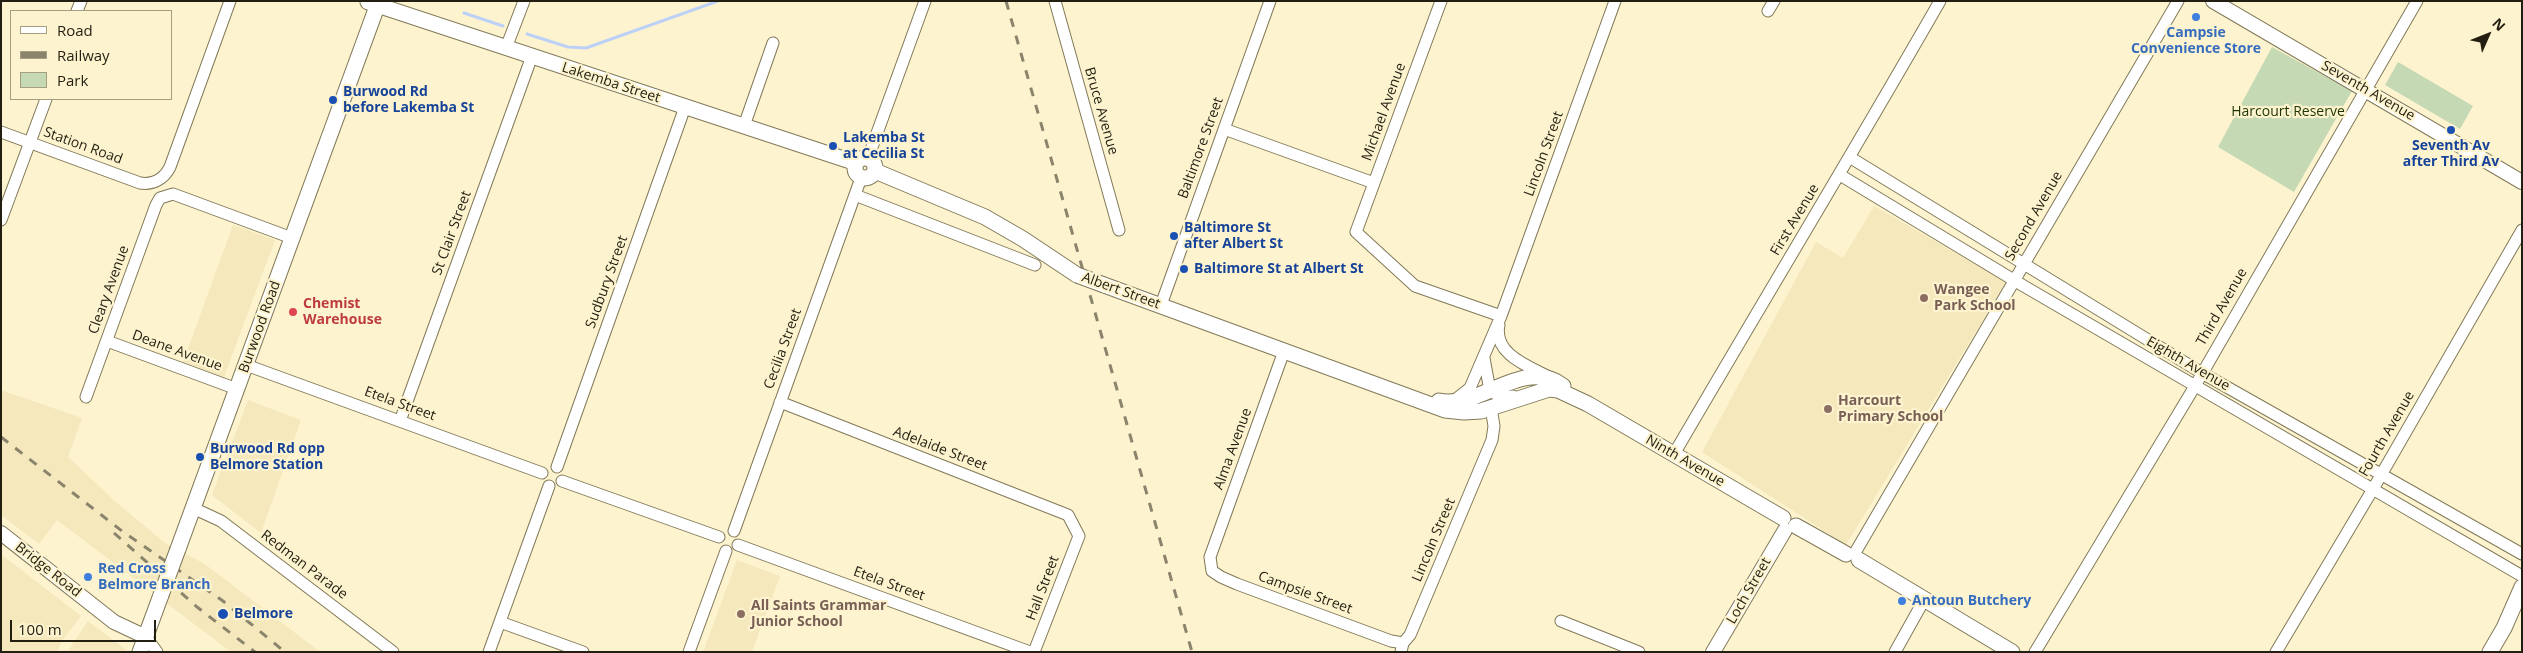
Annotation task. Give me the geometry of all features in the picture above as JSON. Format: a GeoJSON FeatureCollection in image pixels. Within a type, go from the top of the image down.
{"type":"FeatureCollection","features":[{"type":"Feature","properties":{"kind":"main road","name":"Lakemba Street"},"geometry":{"type":"LineString","coordinates":[[374,2],[506,48],[865,167]]}},
{"type":"Feature","properties":{"kind":"main road","name":"Burwood Road"},"geometry":{"type":"LineString","coordinates":[[140,652],[292,238],[374,2]]}},
{"type":"Feature","properties":{"kind":"main road","name":"Albert Street"},"geometry":{"type":"LineString","coordinates":[[865,167],[985,217],[1023,239],[1077,275],[1454,412],[1472,412],[1490,408],[1549,389],[1558,390],[1588,404]]}},
{"type":"Feature","properties":{"kind":"main road","name":"Albert Street"},"geometry":{"type":"LineString","coordinates":[[1380,386],[1445,402],[1461,402],[1524,378],[1538,378],[1559,383],[1588,404]]}},
{"type":"Feature","properties":{"kind":"main road","name":"Ninth Avenue"},"geometry":{"type":"LineString","coordinates":[[1588,404],[1674,454],[1788,525],[1854,555],[1924,600],[2012,652]]}},
{"type":"Feature","properties":{"kind":"main road"},"geometry":{"type":"LineString","coordinates":[[2490,652],[2504,628],[2522,588]]}},
{"type":"Feature","properties":{"kind":"main road"},"geometry":{"type":"LineString","coordinates":[[2504,628],[2522,607]]}},
{"type":"Feature","properties":{"kind":"street","name":"Station Road"},"geometry":{"type":"LineString","coordinates":[[1,132],[140,183],[156,182],[166,174],[170,167],[230,1]]}},
{"type":"Feature","properties":{"kind":"street"},"geometry":{"type":"LineString","coordinates":[[506,48],[524,1]]}},
{"type":"Feature","properties":{"kind":"street","name":"Cecilia Street"},"geometry":{"type":"LineString","coordinates":[[734,531],[925,1]]}},
{"type":"Feature","properties":{"kind":"street","name":"Bruce Avenue"},"geometry":{"type":"LineString","coordinates":[[1054,1],[1119,230]]}},
{"type":"Feature","properties":{"kind":"street","name":"Baltimore Street"},"geometry":{"type":"LineString","coordinates":[[1161,305],[1270,1]]}},
{"type":"Feature","properties":{"kind":"street","name":"Michael Avenue"},"geometry":{"type":"LineString","coordinates":[[1441,1],[1356,232],[1415,286],[1501,316]]}},
{"type":"Feature","properties":{"kind":"street","name":"Lincoln Street"},"geometry":{"type":"LineString","coordinates":[[1445,402],[1462,397],[1467,393],[1501,316],[1615,1]]}},
{"type":"Feature","properties":{"kind":"street","name":"First Avenue"},"geometry":{"type":"LineString","coordinates":[[1674,454],[1851,158],[1940,1]]}},
{"type":"Feature","properties":{"kind":"street","name":"Second Avenue"},"geometry":{"type":"LineString","coordinates":[[1854,555],[2178,1]]}},
{"type":"Feature","properties":{"kind":"street","name":"Seventh Avenue"},"geometry":{"type":"LineString","coordinates":[[2213,1],[2522,182]]}},
{"type":"Feature","properties":{"kind":"street","name":"Third Avenue"},"geometry":{"type":"LineString","coordinates":[[2035,652],[2195,386],[2418,1]]}},
{"type":"Feature","properties":{"kind":"street"},"geometry":{"type":"LineString","coordinates":[[744,126],[773,43]]}},
{"type":"Feature","properties":{"kind":"street","name":"St Clair Street"},"geometry":{"type":"LineString","coordinates":[[400,421],[532,56]]}},
{"type":"Feature","properties":{"kind":"street"},"geometry":{"type":"LineString","coordinates":[[1,220],[46,100]]}},
{"type":"Feature","properties":{"kind":"street","name":"Sudbury Street"},"geometry":{"type":"LineString","coordinates":[[557,467],[685,107]]}},
{"type":"Feature","properties":{"kind":"street"},"geometry":{"type":"LineString","coordinates":[[1224,129],[1374,183]]}},
{"type":"Feature","properties":{"kind":"street","name":"Eighth Avenue"},"geometry":{"type":"LineString","coordinates":[[1851,158],[2202,373],[2522,554]]}},
{"type":"Feature","properties":{"kind":"street","name":"Eighth Avenue"},"geometry":{"type":"LineString","coordinates":[[1840,175],[2014,280],[2522,576]]}},
{"type":"Feature","properties":{"kind":"street","name":"Cleary Avenue"},"geometry":{"type":"LineString","coordinates":[[86,397],[156,205],[163,196],[173,194],[292,238]]}},
{"type":"Feature","properties":{"kind":"street"},"geometry":{"type":"LineString","coordinates":[[855,194],[1035,265]]}},
{"type":"Feature","properties":{"kind":"street","name":"Fourth Avenue"},"geometry":{"type":"LineString","coordinates":[[2276,652],[2373,489],[2522,230]]}},
{"type":"Feature","properties":{"kind":"street","name":"Lincoln Street"},"geometry":{"type":"LineString","coordinates":[[1501,316],[1498,332],[1501,347],[1511,355],[1559,383]]}},
{"type":"Feature","properties":{"kind":"street","name":"Deane Avenue"},"geometry":{"type":"LineString","coordinates":[[107,342],[237,389]]}},
{"type":"Feature","properties":{"kind":"street","name":"Alma Avenue"},"geometry":{"type":"LineString","coordinates":[[1210,557],[1284,351]]}},
{"type":"Feature","properties":{"kind":"street","name":"Lincoln Street"},"geometry":{"type":"LineString","coordinates":[[1484,354],[1485,376],[1490,391]]}},
{"type":"Feature","properties":{"kind":"street","name":"Etela Street"},"geometry":{"type":"LineString","coordinates":[[246,365],[542,473]]}},
{"type":"Feature","properties":{"kind":"street"},"geometry":{"type":"LineString","coordinates":[[1490,391],[1500,397],[1532,393]]}},
{"type":"Feature","properties":{"kind":"street","name":"Adelaide Street"},"geometry":{"type":"LineString","coordinates":[[780,402],[1068,515],[1079,536]]}},
{"type":"Feature","properties":{"kind":"street","name":"Lincoln Street"},"geometry":{"type":"LineString","coordinates":[[1402,647],[1410,634],[1492,440],[1495,430],[1490,408]]}},
{"type":"Feature","properties":{"kind":"street"},"geometry":{"type":"LineString","coordinates":[[547,467],[557,467],[563,474],[562,481],[558,485],[549,486],[542,479],[542,473],[547,467]]}},
{"type":"Feature","properties":{"kind":"street"},"geometry":{"type":"LineString","coordinates":[[562,481],[720,537]]}},
{"type":"Feature","properties":{"kind":"street"},"geometry":{"type":"LineString","coordinates":[[489,652],[549,486]]}},
{"type":"Feature","properties":{"kind":"street","name":"Redman Parade"},"geometry":{"type":"LineString","coordinates":[[193,508],[221,520],[393,652]]}},
{"type":"Feature","properties":{"kind":"street","name":"Loch Street"},"geometry":{"type":"LineString","coordinates":[[1713,652],[1788,525]]}},
{"type":"Feature","properties":{"kind":"street"},"geometry":{"type":"LineString","coordinates":[[727,531],[734,531],[738,536],[738,545],[732,551],[726,550],[719,544],[720,537],[727,531]]}},
{"type":"Feature","properties":{"kind":"street","name":"Bridge Road"},"geometry":{"type":"LineString","coordinates":[[1,533],[114,622],[146,637]]}},
{"type":"Feature","properties":{"kind":"street","name":"Hall Street"},"geometry":{"type":"LineString","coordinates":[[1034,652],[1079,536]]}},
{"type":"Feature","properties":{"kind":"street","name":"Etela Street"},"geometry":{"type":"LineString","coordinates":[[738,545],[1030,652]]}},
{"type":"Feature","properties":{"kind":"street"},"geometry":{"type":"LineString","coordinates":[[689,652],[726,550]]}},
{"type":"Feature","properties":{"kind":"street","name":"Campsie Street"},"geometry":{"type":"LineString","coordinates":[[1210,557],[1212,571],[1221,577],[1391,641],[1402,647]]}},
{"type":"Feature","properties":{"kind":"street"},"geometry":{"type":"LineString","coordinates":[[1894,652],[1924,600]]}},
{"type":"Feature","properties":{"kind":"street"},"geometry":{"type":"LineString","coordinates":[[1561,621],[1639,652]]}},
{"type":"Feature","properties":{"kind":"street"},"geometry":{"type":"LineString","coordinates":[[500,622],[582,652]]}},
{"type":"Feature","properties":{"kind":"street"},"geometry":{"type":"LineString","coordinates":[[146,637],[157,652]]}},
{"type":"Feature","properties":{"kind":"shaded area","name":"Harcourt Primary School"},"geometry":{"type":"Polygon","coordinates":[[[1874,206],[2006,282],[1846,545],[1702,452],[1816,242],[1843,258],[1874,206]]]}},
{"type":"Feature","properties":{"kind":"shaded area"},"geometry":{"type":"Polygon","coordinates":[[[233,225],[275,240],[224,377],[183,362],[233,225]]]}},
{"type":"Feature","properties":{"kind":"shaded area"},"geometry":{"type":"Polygon","coordinates":[[[1,390],[82,418],[68,457],[117,503],[165,543],[205,564],[320,652],[231,652],[57,520],[39,544],[1,515],[1,390]]]}},
{"type":"Feature","properties":{"kind":"shaded area"},"geometry":{"type":"Polygon","coordinates":[[[248,400],[301,420],[261,533],[212,495],[248,400]]]}},
{"type":"Feature","properties":{"kind":"shaded area"},"geometry":{"type":"Polygon","coordinates":[[[1,554],[81,616],[61,642],[58,652],[1,652],[1,554]]]}},
{"type":"Feature","properties":{"kind":"shaded area","name":"All Saints Grammar Junior School"},"geometry":{"type":"Polygon","coordinates":[[[737,560],[780,576],[752,652],[703,652],[737,560]]]}},
{"type":"Feature","properties":{"kind":"shaded area"},"geometry":{"type":"Polygon","coordinates":[[[88,621],[125,649],[124,652],[67,652],[88,621]]]}},
{"type":"Feature","properties":{"kind":"green space","name":"Harcourt Reserve"},"geometry":{"type":"Polygon","coordinates":[[[2272,47],[2352,91],[2294,192],[2218,147],[2272,47]]]}},
{"type":"Feature","properties":{"kind":"green space"},"geometry":{"type":"Polygon","coordinates":[[[2398,62],[2473,106],[2460,129],[2385,85],[2398,62]]]}},
{"type":"Feature","properties":{"kind":"waterway"},"geometry":{"type":"LineString","coordinates":[[527,34],[568,47],[586,48],[718,1]]}},
{"type":"Feature","properties":{"kind":"waterway"},"geometry":{"type":"LineString","coordinates":[[464,13],[503,26]]}},
{"type":"Feature","properties":{"kind":"railway"},"geometry":{"type":"LineString","coordinates":[[1006,1],[1192,652]]}},
{"type":"Feature","properties":{"kind":"railway"},"geometry":{"type":"LineString","coordinates":[[1,437],[122,531],[223,601],[285,652]]}},
{"type":"Feature","properties":{"kind":"railway"},"geometry":{"type":"LineString","coordinates":[[114,533],[197,607],[255,652]]}},
{"type":"Feature","properties":{"kind":"place","name":"Campsie Convenience Store"},"geometry":{"type":"Point","coordinates":[2196,17]}},
{"type":"Feature","properties":{"kind":"place","name":"Burwood Rd before Lakemba St"},"geometry":{"type":"Point","coordinates":[333,100]}},
{"type":"Feature","properties":{"kind":"place","name":"Seventh Av after Third Av"},"geometry":{"type":"Point","coordinates":[2451,130]}},
{"type":"Feature","properties":{"kind":"place","name":"Lakemba St at Cecilia St"},"geometry":{"type":"Point","coordinates":[833,146]}},
{"type":"Feature","properties":{"kind":"place","name":"Baltimore St after Albert St"},"geometry":{"type":"Point","coordinates":[1174,236]}},
{"type":"Feature","properties":{"kind":"place","name":"Baltimore St at Albert St"},"geometry":{"type":"Point","coordinates":[1184,269]}},
{"type":"Feature","properties":{"kind":"place","name":"Wangee Park School"},"geometry":{"type":"Point","coordinates":[1924,298]}},
{"type":"Feature","properties":{"kind":"place","name":"Chemist Warehouse"},"geometry":{"type":"Point","coordinates":[293,312]}},
{"type":"Feature","properties":{"kind":"place","name":"Harcourt Primary School"},"geometry":{"type":"Point","coordinates":[1828,409]}},
{"type":"Feature","properties":{"kind":"place","name":"Burwood Rd opp Belmore Station"},"geometry":{"type":"Point","coordinates":[200,457]}},
{"type":"Feature","properties":{"kind":"place","name":"Red Cross Belmore Branch"},"geometry":{"type":"Point","coordinates":[88,577]}},
{"type":"Feature","properties":{"kind":"place","name":"Antoun Butchery"},"geometry":{"type":"Point","coordinates":[1902,601]}},
{"type":"Feature","properties":{"kind":"place","name":"Belmore"},"geometry":{"type":"Point","coordinates":[223,614]}},
{"type":"Feature","properties":{"kind":"place","name":"All Saints Grammar Junior School"},"geometry":{"type":"Point","coordinates":[741,614]}}]}
